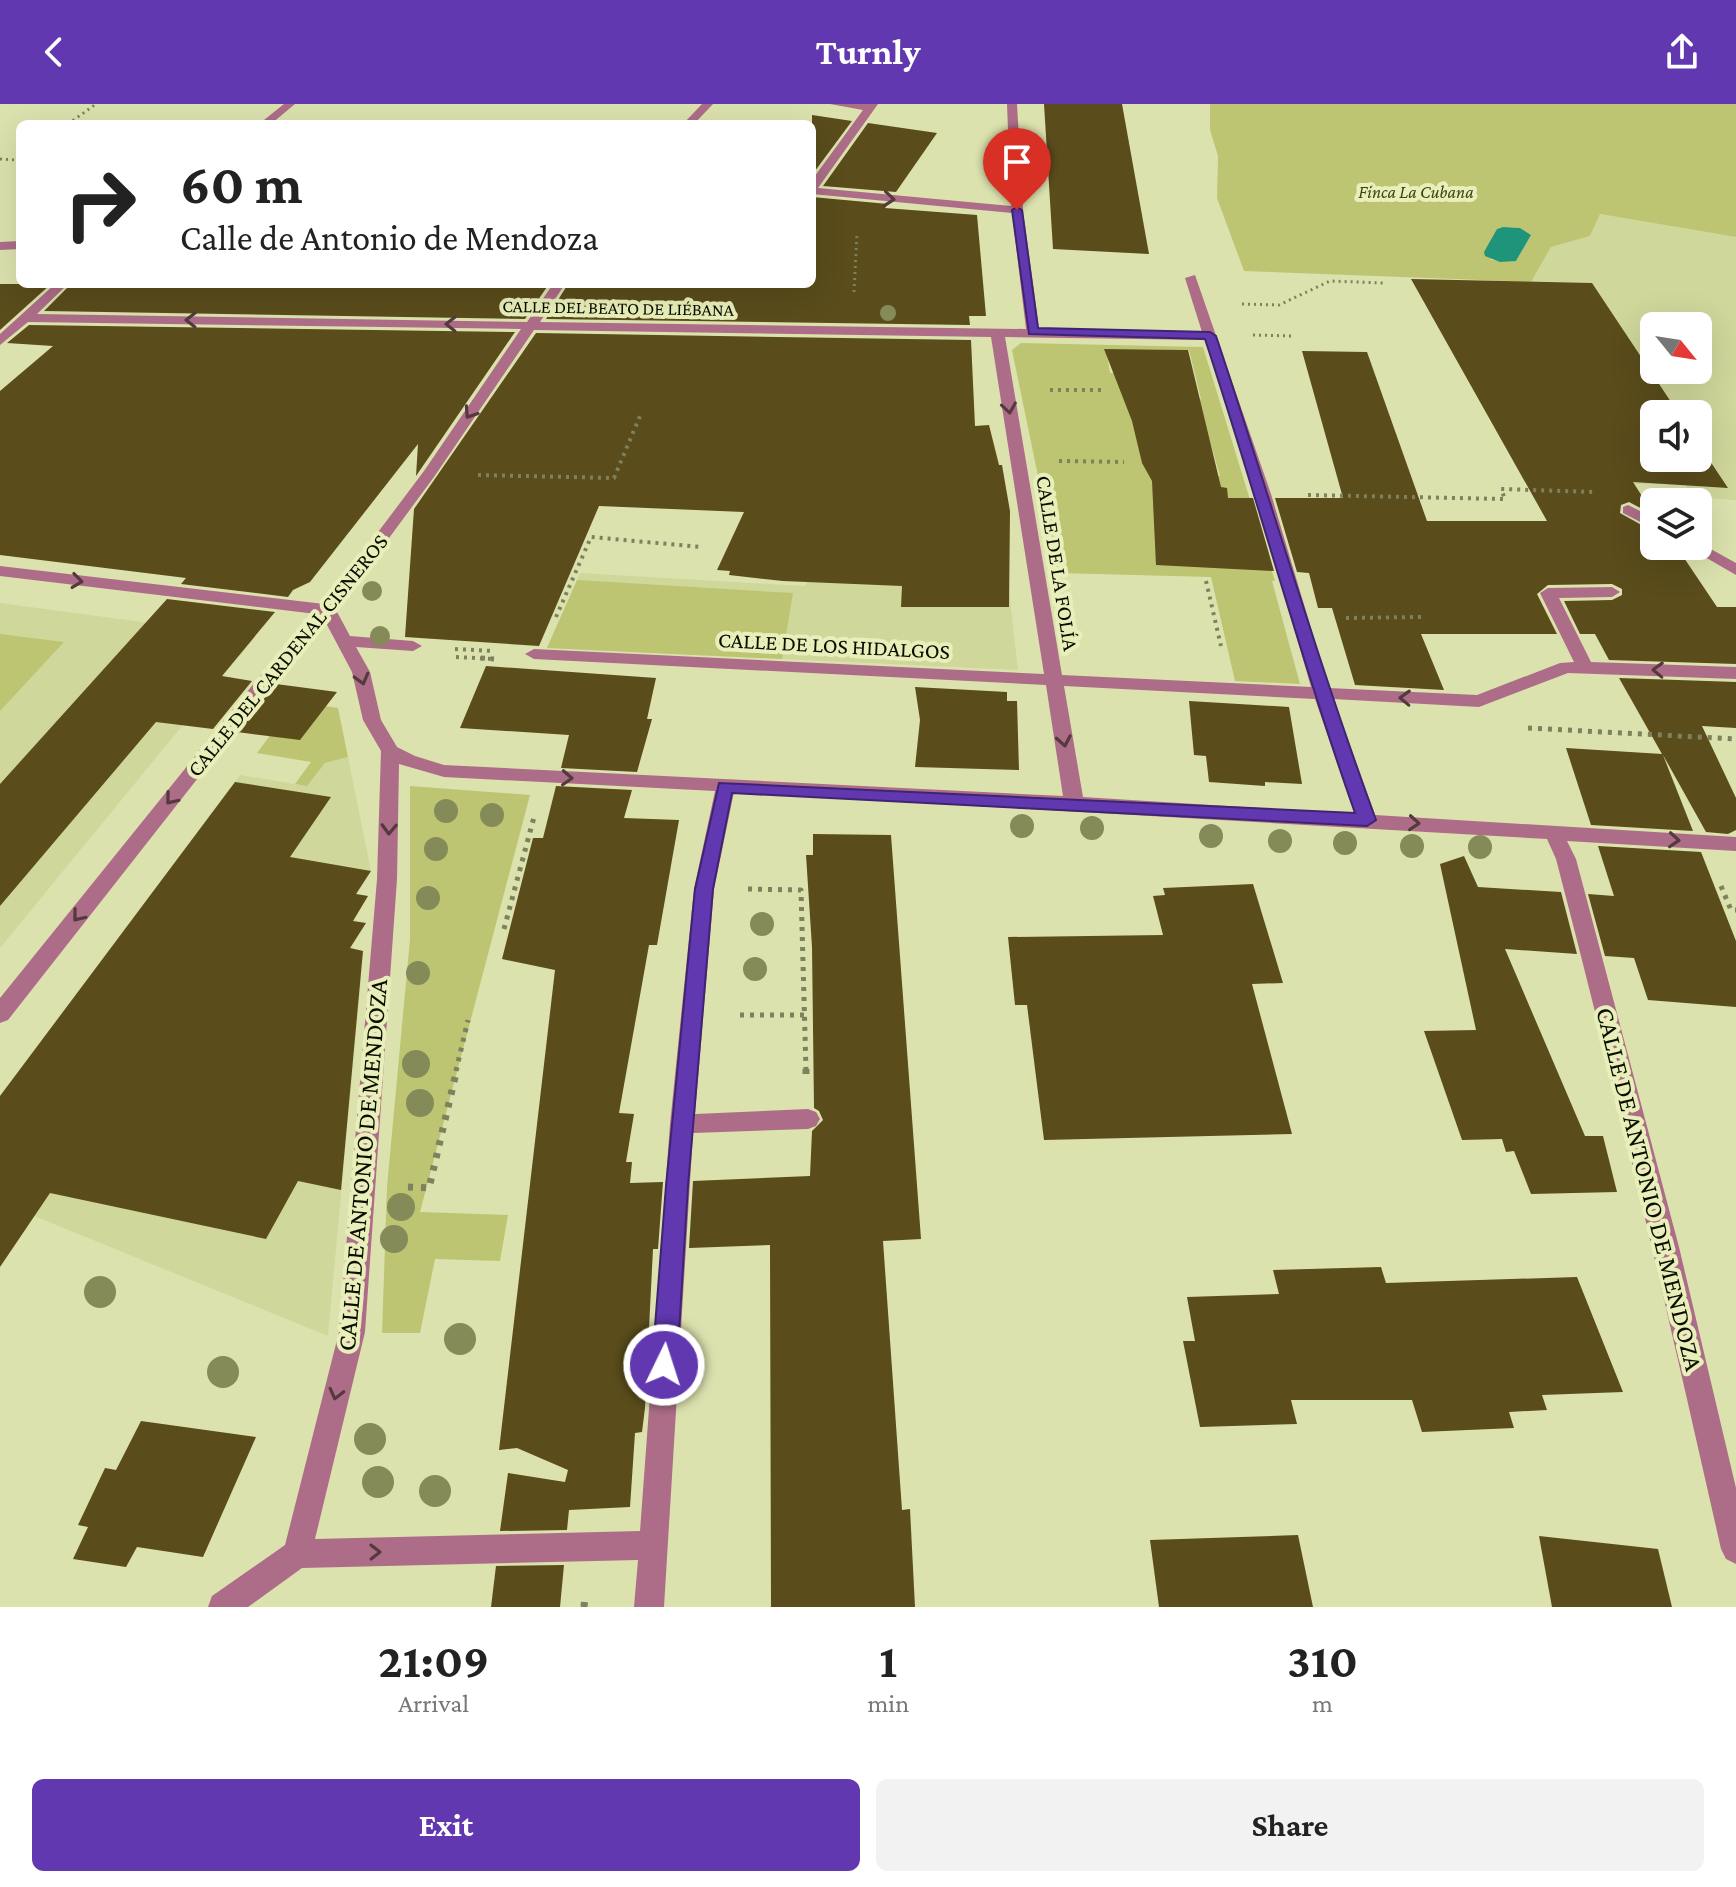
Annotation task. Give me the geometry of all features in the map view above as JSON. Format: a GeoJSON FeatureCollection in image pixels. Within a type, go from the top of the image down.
{"type":"FeatureCollection","features":[{"type":"Feature","properties":{"kind":"street"},"geometry":{"type":"LineString","coordinates":[[269,120],[290,104]]}},
{"type":"Feature","properties":{"kind":"street"},"geometry":{"type":"LineString","coordinates":[[692,120],[708,104]]}},
{"type":"Feature","properties":{"kind":"street"},"geometry":{"type":"LineString","coordinates":[[835,104],[872,106]]}},
{"type":"Feature","properties":{"kind":"street"},"geometry":{"type":"LineString","coordinates":[[1012,104],[1017,210],[1033,332]]}},
{"type":"Feature","properties":{"kind":"street"},"geometry":{"type":"LineString","coordinates":[[816,183],[872,106]]}},
{"type":"Feature","properties":{"kind":"street"},"geometry":{"type":"LineString","coordinates":[[816,190],[1017,210]]}},
{"type":"Feature","properties":{"kind":"street"},"geometry":{"type":"LineString","coordinates":[[1191,278],[1263,494],[1322,694],[1367,820]]}},
{"type":"Feature","properties":{"kind":"street"},"geometry":{"type":"LineString","coordinates":[[0,341],[58,288]]}},
{"type":"Feature","properties":{"kind":"street","name":"CALLE DEL CARDENAL CISNEROS"},"geometry":{"type":"LineString","coordinates":[[0,1014],[261,686],[328,610],[429,474],[556,288]]}},
{"type":"Feature","properties":{"kind":"street","name":"CALLE DEL BEATO DE LIÉBANA"},"geometry":{"type":"LineString","coordinates":[[27,318],[1210,336]]}},
{"type":"Feature","properties":{"kind":"street","name":"CALLE DE LA FOLÍA"},"geometry":{"type":"LineString","coordinates":[[997,331],[1074,803]]}},
{"type":"Feature","properties":{"kind":"street"},"geometry":{"type":"LineString","coordinates":[[1628,510],[1640,516]]}},
{"type":"Feature","properties":{"kind":"street"},"geometry":{"type":"LineString","coordinates":[[1712,556],[1736,570]]}},
{"type":"Feature","properties":{"kind":"street"},"geometry":{"type":"LineString","coordinates":[[0,571],[328,610]]}},
{"type":"Feature","properties":{"kind":"street"},"geometry":{"type":"LineString","coordinates":[[1585,667],[1548,593],[1612,592]]}},
{"type":"Feature","properties":{"kind":"street","name":"CALLE DE ANTONIO DE MENDOZA"},"geometry":{"type":"LineString","coordinates":[[297,1554],[352,1332],[387,879],[390,751],[372,720],[361,672],[328,610]]}},
{"type":"Feature","properties":{"kind":"street"},"geometry":{"type":"LineString","coordinates":[[345,641],[413,646]]}},
{"type":"Feature","properties":{"kind":"street","name":"CALLE DE LOS HIDALGOS"},"geometry":{"type":"LineString","coordinates":[[536,654],[1479,701],[1566,667],[1736,673]]}},
{"type":"Feature","properties":{"kind":"street"},"geometry":{"type":"LineString","coordinates":[[390,751],[408,761],[444,771],[1074,803],[1736,844]]}},
{"type":"Feature","properties":{"kind":"street"},"geometry":{"type":"LineString","coordinates":[[649,1607],[682,1124],[704,889],[725,787]]}},
{"type":"Feature","properties":{"kind":"street","name":"CALLE DE ANTONIO DE MENDOZA"},"geometry":{"type":"LineString","coordinates":[[1554,833],[1566,859],[1608,1016],[1666,1247],[1736,1549]]}},
{"type":"Feature","properties":{"kind":"street"},"geometry":{"type":"LineString","coordinates":[[682,1124],[808,1119]]}},
{"type":"Feature","properties":{"kind":"street"},"geometry":{"type":"LineString","coordinates":[[223,1607],[297,1554],[652,1545]]}},
{"type":"Feature","properties":{"kind":"path"},"geometry":{"type":"LineString","coordinates":[[74,120],[96,104]]}},
{"type":"Feature","properties":{"kind":"path"},"geometry":{"type":"LineString","coordinates":[[852,329],[857,230]]}},
{"type":"Feature","properties":{"kind":"path"},"geometry":{"type":"LineString","coordinates":[[1199,304],[1279,305],[1330,281],[1383,283]]}},
{"type":"Feature","properties":{"kind":"path"},"geometry":{"type":"LineString","coordinates":[[1047,390],[1101,390]]}},
{"type":"Feature","properties":{"kind":"path"},"geometry":{"type":"LineString","coordinates":[[478,475],[614,478],[640,416]]}},
{"type":"Feature","properties":{"kind":"path"},"geometry":{"type":"LineString","coordinates":[[1050,460],[1124,462]]}},
{"type":"Feature","properties":{"kind":"path"},"geometry":{"type":"LineString","coordinates":[[1307,495],[1505,499],[1501,489],[1604,492],[1628,510]]}},
{"type":"Feature","properties":{"kind":"path"},"geometry":{"type":"LineString","coordinates":[[413,646],[536,654],[591,537],[701,547]]}},
{"type":"Feature","properties":{"kind":"path"},"geometry":{"type":"LineString","coordinates":[[1206,581],[1223,652]]}},
{"type":"Feature","properties":{"kind":"path"},"geometry":{"type":"LineString","coordinates":[[1331,618],[1421,617]]}},
{"type":"Feature","properties":{"kind":"path"},"geometry":{"type":"LineString","coordinates":[[441,656],[500,660]]}},
{"type":"Feature","properties":{"kind":"path"},"geometry":{"type":"LineString","coordinates":[[1527,728],[1736,739]]}},
{"type":"Feature","properties":{"kind":"path"},"geometry":{"type":"LineString","coordinates":[[504,929],[536,810]]}},
{"type":"Feature","properties":{"kind":"path"},"geometry":{"type":"LineString","coordinates":[[1720,884],[1731,910],[1736,910]]}},
{"type":"Feature","properties":{"kind":"path"},"geometry":{"type":"LineString","coordinates":[[743,889],[801,890],[806,1085]]}},
{"type":"Feature","properties":{"kind":"path"},"geometry":{"type":"LineString","coordinates":[[740,1015],[804,1015]]}},
{"type":"Feature","properties":{"kind":"path"},"geometry":{"type":"LineString","coordinates":[[401,1187],[429,1188],[468,1020]]}},
{"type":"Feature","properties":{"kind":"shaded area"},"geometry":{"type":"Polygon","coordinates":[[[1600,214],[1736,237],[1736,500],[1712,498],[1712,488],[1687,488],[1685,484],[1584,484],[1531,282],[1551,247],[1590,236],[1600,214]]]}},
{"type":"Feature","properties":{"kind":"shaded area"},"geometry":{"type":"Polygon","coordinates":[[[833,520],[1009,591],[1018,670],[547,648],[580,573],[805,586],[833,520]]]}},
{"type":"Feature","properties":{"kind":"shaded area"},"geometry":{"type":"Polygon","coordinates":[[[0,603],[255,637],[0,948],[0,603]]]}},
{"type":"Feature","properties":{"kind":"shaded area"},"geometry":{"type":"Polygon","coordinates":[[[348,757],[371,871],[357,894],[368,896],[354,920],[366,923],[351,948],[364,951],[348,977],[361,979],[328,1336],[0,1202],[0,1096],[240,775],[307,786],[325,763],[348,757]]]}},
{"type":"Feature","properties":{"kind":"green space","name":"Finca La Cubana"},"geometry":{"type":"Polygon","coordinates":[[[1210,104],[1736,104],[1736,237],[1600,214],[1590,236],[1551,247],[1531,282],[1244,271],[1217,198],[1218,156],[1210,130],[1210,104]],[[1520,228],[1497,229],[1491,260],[1516,261],[1531,235],[1520,228]]]}},
{"type":"Feature","properties":{"kind":"green space"},"geometry":{"type":"Polygon","coordinates":[[[1021,343],[1203,347],[1275,581],[1272,581],[1300,684],[1235,681],[1211,577],[1058,573],[1012,350],[1021,343]],[[1106,349],[1110,373],[1131,373],[1136,398],[1201,399],[1189,350],[1106,349]],[[1204,421],[1140,454],[1142,463],[1149,466],[1152,476],[1220,476],[1204,421]]]}},
{"type":"Feature","properties":{"kind":"green space"},"geometry":{"type":"Polygon","coordinates":[[[577,580],[793,593],[782,659],[547,648],[577,580]]]}},
{"type":"Feature","properties":{"kind":"green space"},"geometry":{"type":"Polygon","coordinates":[[[0,634],[64,642],[0,711],[0,634]]]}},
{"type":"Feature","properties":{"kind":"green space"},"geometry":{"type":"Polygon","coordinates":[[[294,703],[338,708],[348,757],[325,763],[307,786],[295,784],[311,762],[257,753],[294,703]]]}},
{"type":"Feature","properties":{"kind":"green space"},"geometry":{"type":"Polygon","coordinates":[[[410,786],[530,795],[420,1212],[508,1215],[500,1261],[435,1259],[420,1333],[382,1333],[387,1187],[410,939],[410,786]]]}},
{"type":"Feature","properties":{"kind":"water"},"geometry":{"type":"Polygon","coordinates":[[[1520,228],[1531,235],[1516,261],[1500,262],[1485,256],[1484,252],[1497,229],[1520,228]]]}},
{"type":"Feature","properties":{"kind":"building"},"geometry":{"type":"Polygon","coordinates":[[[1044,104],[1122,104],[1149,254],[1053,249],[1044,104]]]}},
{"type":"Feature","properties":{"kind":"building"},"geometry":{"type":"Polygon","coordinates":[[[812,115],[852,121],[816,170],[816,120],[812,120],[812,115]]]}},
{"type":"Feature","properties":{"kind":"building"},"geometry":{"type":"Polygon","coordinates":[[[868,123],[937,133],[896,192],[823,186],[868,123]]]}},
{"type":"Feature","properties":{"kind":"building"},"geometry":{"type":"Polygon","coordinates":[[[816,197],[888,204],[885,208],[977,215],[986,316],[969,316],[970,325],[546,319],[565,288],[816,288],[816,197]]]}},
{"type":"Feature","properties":{"kind":"building"},"geometry":{"type":"Polygon","coordinates":[[[1411,279],[1592,283],[1640,355],[1640,384],[1659,384],[1670,400],[1640,400],[1640,472],[1712,472],[1712,464],[1728,488],[1633,482],[1640,493],[1640,508],[1629,502],[1621,505],[1620,513],[1640,524],[1640,560],[1685,560],[1717,607],[1736,607],[1736,664],[1609,660],[1595,634],[1580,634],[1564,601],[1612,600],[1622,595],[1622,589],[1612,584],[1548,585],[1537,594],[1557,634],[1421,634],[1444,690],[1355,685],[1332,608],[1318,608],[1309,573],[1297,572],[1275,498],[1343,498],[1302,351],[1367,352],[1427,521],[1547,521],[1411,279]]]}},
{"type":"Feature","properties":{"kind":"building"},"geometry":{"type":"Polygon","coordinates":[[[0,284],[16,284],[16,288],[47,288],[0,330],[0,284]]]}},
{"type":"Feature","properties":{"kind":"building"},"geometry":{"type":"Polygon","coordinates":[[[67,288],[546,288],[525,319],[44,311],[67,288]]]}},
{"type":"Feature","properties":{"kind":"building"},"geometry":{"type":"Polygon","coordinates":[[[29,325],[515,332],[416,476],[418,444],[310,582],[293,590],[288,597],[181,584],[186,578],[0,555],[0,391],[53,346],[7,343],[29,325]]]}},
{"type":"Feature","properties":{"kind":"building"},"geometry":{"type":"Polygon","coordinates":[[[536,333],[971,340],[975,426],[989,425],[999,465],[1002,465],[1010,511],[1009,607],[901,607],[902,586],[783,581],[729,575],[730,571],[717,570],[744,512],[599,506],[539,646],[405,637],[414,509],[536,333]]]}},
{"type":"Feature","properties":{"kind":"building"},"geometry":{"type":"Polygon","coordinates":[[[1104,349],[1188,350],[1221,487],[1227,488],[1228,498],[1253,498],[1274,571],[1156,565],[1152,481],[1142,463],[1132,421],[1104,349]]]}},
{"type":"Feature","properties":{"kind":"building"},"geometry":{"type":"Polygon","coordinates":[[[167,599],[275,612],[222,676],[252,681],[213,729],[156,722],[0,906],[0,784],[167,599]]]}},
{"type":"Feature","properties":{"kind":"building"},"geometry":{"type":"Polygon","coordinates":[[[486,666],[656,678],[647,719],[652,719],[637,772],[561,768],[569,735],[460,728],[486,666]]]}},
{"type":"Feature","properties":{"kind":"building"},"geometry":{"type":"Polygon","coordinates":[[[1619,678],[1736,682],[1736,728],[1702,726],[1736,798],[1736,830],[1728,834],[1706,832],[1663,755],[1693,831],[1591,825],[1566,748],[1662,754],[1619,678]]]}},
{"type":"Feature","properties":{"kind":"building"},"geometry":{"type":"Polygon","coordinates":[[[276,684],[337,692],[300,740],[237,732],[276,684]]]}},
{"type":"Feature","properties":{"kind":"building"},"geometry":{"type":"Polygon","coordinates":[[[915,687],[1007,692],[1007,701],[1017,701],[1019,770],[915,767],[920,720],[915,687]]]}},
{"type":"Feature","properties":{"kind":"building"},"geometry":{"type":"Polygon","coordinates":[[[1189,701],[1289,707],[1302,784],[1265,782],[1265,786],[1209,782],[1206,756],[1194,755],[1189,701]]]}},
{"type":"Feature","properties":{"kind":"building"},"geometry":{"type":"Polygon","coordinates":[[[235,782],[331,797],[290,857],[371,871],[356,894],[368,896],[353,921],[366,923],[350,948],[363,951],[341,1190],[298,1181],[266,1239],[50,1193],[0,1267],[0,1096],[235,782]]]}},
{"type":"Feature","properties":{"kind":"building"},"geometry":{"type":"Polygon","coordinates":[[[556,786],[632,790],[624,818],[679,820],[657,945],[649,945],[619,1113],[634,1114],[626,1162],[632,1162],[630,1183],[663,1182],[658,1249],[653,1249],[645,1408],[642,1432],[635,1433],[630,1507],[569,1510],[567,1530],[500,1531],[508,1473],[565,1482],[568,1470],[517,1448],[499,1450],[555,970],[502,959],[533,838],[543,838],[556,786]]]}},
{"type":"Feature","properties":{"kind":"building"},"geometry":{"type":"Polygon","coordinates":[[[813,834],[891,835],[921,1239],[883,1241],[902,1510],[910,1509],[915,1607],[771,1607],[770,1245],[689,1248],[693,1181],[810,1176],[812,1131],[823,1120],[814,1108],[812,947],[806,855],[813,855],[813,834]]]}},
{"type":"Feature","properties":{"kind":"building"},"geometry":{"type":"Polygon","coordinates":[[[1598,846],[1701,852],[1736,941],[1736,1007],[1648,1000],[1634,958],[1605,956],[1588,894],[1614,896],[1598,846]]]}},
{"type":"Feature","properties":{"kind":"building"},"geometry":{"type":"Polygon","coordinates":[[[1464,856],[1478,887],[1561,892],[1577,954],[1505,949],[1585,1136],[1603,1136],[1617,1192],[1531,1194],[1514,1151],[1506,1152],[1502,1139],[1462,1140],[1424,1031],[1476,1030],[1440,864],[1464,856]]]}},
{"type":"Feature","properties":{"kind":"building"},"geometry":{"type":"Polygon","coordinates":[[[1253,884],[1283,983],[1252,984],[1292,1134],[1044,1140],[1027,1005],[1015,1005],[1008,937],[1163,935],[1153,896],[1165,895],[1163,888],[1253,884]]]}},
{"type":"Feature","properties":{"kind":"building"},"geometry":{"type":"Polygon","coordinates":[[[1381,1267],[1386,1283],[1577,1277],[1623,1392],[1542,1395],[1547,1410],[1509,1412],[1514,1428],[1422,1432],[1412,1400],[1291,1400],[1297,1424],[1200,1427],[1183,1341],[1195,1341],[1187,1297],[1279,1294],[1273,1270],[1381,1267]]]}},
{"type":"Feature","properties":{"kind":"building"},"geometry":{"type":"Polygon","coordinates":[[[141,1421],[256,1437],[203,1557],[137,1547],[126,1567],[73,1559],[88,1527],[78,1525],[105,1468],[116,1470],[141,1421]]]}},
{"type":"Feature","properties":{"kind":"building"},"geometry":{"type":"Polygon","coordinates":[[[1298,1535],[1313,1607],[1159,1607],[1150,1540],[1298,1535]]]}},
{"type":"Feature","properties":{"kind":"building"},"geometry":{"type":"Polygon","coordinates":[[[1539,1536],[1658,1549],[1672,1607],[1552,1607],[1539,1536]]]}},
{"type":"Feature","properties":{"kind":"building"},"geometry":{"type":"Polygon","coordinates":[[[564,1565],[560,1607],[491,1607],[496,1566],[564,1565]]]}},
{"type":"Feature","properties":{"kind":"route"},"geometry":{"type":"LineString","coordinates":[[664,1365],[704,889],[725,787],[1028,800],[1367,820],[1322,694],[1263,494],[1210,336],[1033,332],[1017,210]]}}]}
